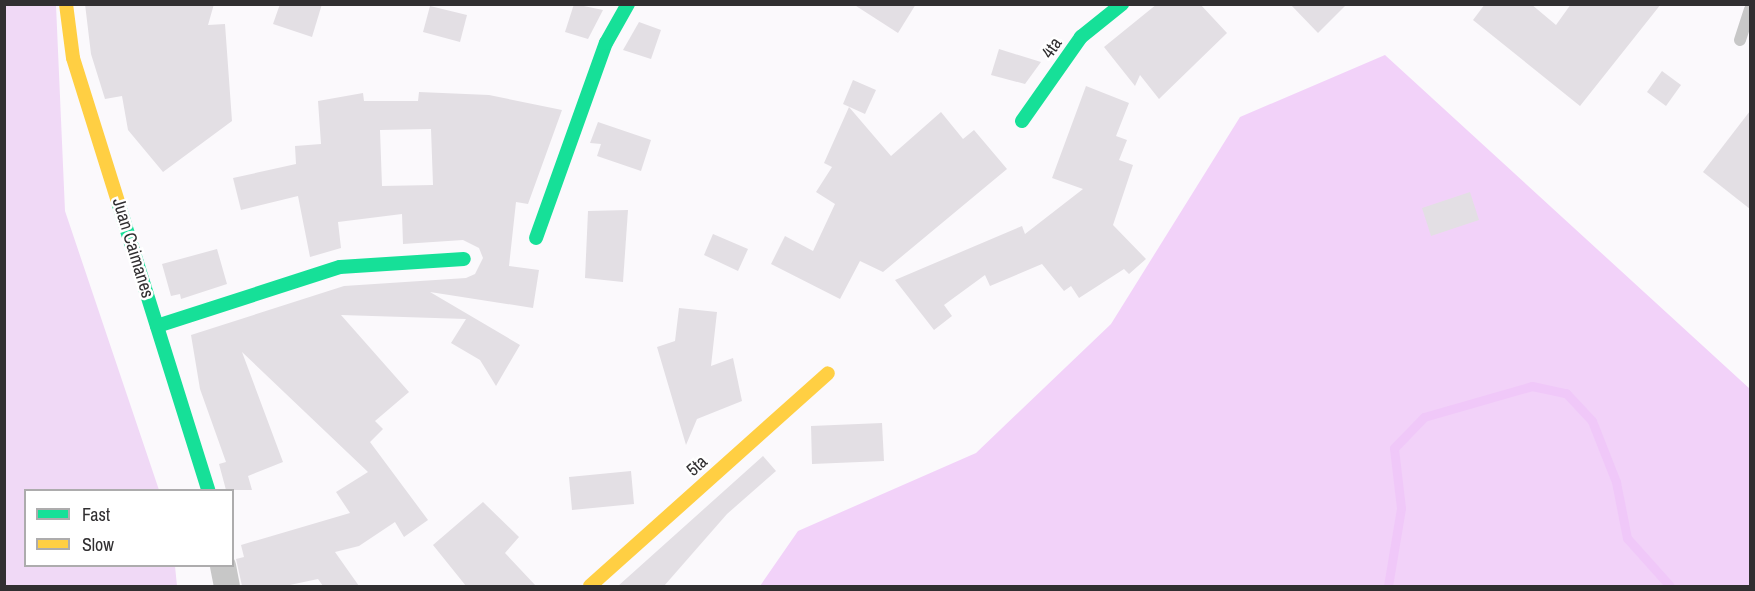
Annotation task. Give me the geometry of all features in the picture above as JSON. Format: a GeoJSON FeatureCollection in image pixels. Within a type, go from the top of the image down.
{"type":"FeatureCollection","features":[{"type":"Feature","properties":{"kind":"street","name":"Juan Caimanes"},"geometry":{"type":"LineString","coordinates":[[66,4],[73,58],[208,489]]}},
{"type":"Feature","properties":{"kind":"street"},"geometry":{"type":"LineString","coordinates":[[536,237],[606,43],[628,4]]}},
{"type":"Feature","properties":{"kind":"street","name":"4ta"},"geometry":{"type":"LineString","coordinates":[[1022,121],[1081,37],[1122,4]]}},
{"type":"Feature","properties":{"kind":"street"},"geometry":{"type":"LineString","coordinates":[[157,326],[340,267],[464,259]]}},
{"type":"Feature","properties":{"kind":"street","name":"5ta"},"geometry":{"type":"LineString","coordinates":[[590,586],[828,373]]}},
{"type":"Feature","properties":{"kind":"street"},"geometry":{"type":"LineString","coordinates":[[223,567],[227,586]]}},
{"type":"Feature","properties":{"kind":"lane"},"geometry":{"type":"LineString","coordinates":[[1740,40],[1750,10]]}},
{"type":"Feature","properties":{"kind":"shaded area"},"geometry":{"type":"Polygon","coordinates":[[[4,5],[56,5],[65,211],[159,489],[24,489],[24,567],[175,567],[177,586],[5,586],[4,5]]]}},
{"type":"Feature","properties":{"kind":"shaded area"},"geometry":{"type":"Polygon","coordinates":[[[1385,55],[1750,389],[1750,586],[760,586],[798,531],[976,453],[1111,324],[1240,117],[1385,55]]]}},
{"type":"Feature","properties":{"kind":"building"},"geometry":{"type":"Polygon","coordinates":[[[85,4],[214,4],[208,25],[225,24],[232,121],[163,172],[128,130],[122,96],[105,99],[91,54],[85,4]]]}},
{"type":"Feature","properties":{"kind":"building"},"geometry":{"type":"Polygon","coordinates":[[[280,4],[322,4],[312,37],[273,24],[280,4]]]}},
{"type":"Feature","properties":{"kind":"building"},"geometry":{"type":"Polygon","coordinates":[[[574,4],[603,10],[588,39],[565,32],[574,4]]]}},
{"type":"Feature","properties":{"kind":"building"},"geometry":{"type":"Polygon","coordinates":[[[853,4],[916,4],[898,33],[853,4]]]}},
{"type":"Feature","properties":{"kind":"building"},"geometry":{"type":"Polygon","coordinates":[[[1157,4],[1200,4],[1227,33],[1159,99],[1140,75],[1135,86],[1104,47],[1157,4]]]}},
{"type":"Feature","properties":{"kind":"building"},"geometry":{"type":"Polygon","coordinates":[[[1290,4],[1347,4],[1318,33],[1290,4]]]}},
{"type":"Feature","properties":{"kind":"building"},"geometry":{"type":"Polygon","coordinates":[[[1485,4],[1531,4],[1556,25],[1571,4],[1661,4],[1580,106],[1473,20],[1485,4]]]}},
{"type":"Feature","properties":{"kind":"building"},"geometry":{"type":"Polygon","coordinates":[[[430,6],[467,15],[460,42],[423,32],[430,6]]]}},
{"type":"Feature","properties":{"kind":"building"},"geometry":{"type":"Polygon","coordinates":[[[639,22],[661,30],[651,59],[623,50],[639,22]]]}},
{"type":"Feature","properties":{"kind":"building"},"geometry":{"type":"Polygon","coordinates":[[[999,49],[1041,62],[1025,84],[991,75],[999,49]]]}},
{"type":"Feature","properties":{"kind":"building"},"geometry":{"type":"Polygon","coordinates":[[[1662,71],[1681,85],[1666,106],[1647,92],[1662,71]]]}},
{"type":"Feature","properties":{"kind":"building"},"geometry":{"type":"Polygon","coordinates":[[[853,80],[876,90],[865,114],[843,104],[853,80]]]}},
{"type":"Feature","properties":{"kind":"building"},"geometry":{"type":"Polygon","coordinates":[[[1086,86],[1129,103],[1116,136],[1127,140],[1119,160],[1133,165],[1113,225],[1146,259],[1129,274],[1124,269],[1079,298],[1071,286],[1064,291],[1042,264],[990,286],[985,275],[944,305],[952,316],[934,330],[895,280],[1022,226],[1025,234],[1083,189],[1052,178],[1086,86]]]}},
{"type":"Feature","properties":{"kind":"building"},"geometry":{"type":"Polygon","coordinates":[[[419,92],[489,95],[562,110],[528,204],[516,202],[509,266],[539,270],[533,308],[430,292],[520,345],[496,386],[480,360],[451,343],[466,319],[341,315],[409,392],[375,421],[383,429],[370,442],[428,520],[404,537],[395,522],[359,546],[335,552],[359,586],[323,586],[318,579],[285,586],[242,586],[236,559],[244,557],[241,545],[350,513],[336,492],[368,472],[242,352],[283,462],[248,476],[252,490],[226,489],[219,464],[226,462],[200,389],[191,335],[344,286],[466,278],[475,274],[483,258],[479,248],[463,240],[403,244],[402,214],[338,222],[341,248],[310,257],[298,196],[241,210],[233,178],[296,164],[295,146],[321,144],[318,101],[363,93],[364,101],[418,101],[419,92]],[[431,129],[380,130],[382,186],[433,185],[431,129]]]}},
{"type":"Feature","properties":{"kind":"building"},"geometry":{"type":"Polygon","coordinates":[[[849,107],[891,156],[941,112],[963,139],[974,130],[1007,169],[883,272],[860,261],[840,299],[771,264],[785,236],[813,251],[835,204],[816,192],[832,167],[824,163],[849,107]]]}},
{"type":"Feature","properties":{"kind":"building"},"geometry":{"type":"Polygon","coordinates":[[[1750,111],[1750,209],[1703,172],[1750,111]]]}},
{"type":"Feature","properties":{"kind":"building"},"geometry":{"type":"Polygon","coordinates":[[[598,122],[651,140],[641,171],[597,156],[601,144],[590,143],[598,122]]]}},
{"type":"Feature","properties":{"kind":"building"},"geometry":{"type":"Polygon","coordinates":[[[1470,192],[1479,220],[1431,236],[1422,208],[1470,192]]]}},
{"type":"Feature","properties":{"kind":"building"},"geometry":{"type":"Polygon","coordinates":[[[628,210],[623,282],[585,278],[588,211],[628,210]]]}},
{"type":"Feature","properties":{"kind":"building"},"geometry":{"type":"Polygon","coordinates":[[[713,234],[748,249],[738,271],[704,255],[713,234]]]}},
{"type":"Feature","properties":{"kind":"building"},"geometry":{"type":"Polygon","coordinates":[[[217,249],[227,284],[181,299],[180,294],[171,296],[162,264],[217,249]]]}},
{"type":"Feature","properties":{"kind":"building"},"geometry":{"type":"Polygon","coordinates":[[[679,308],[717,312],[711,366],[733,358],[742,401],[697,419],[686,445],[657,347],[675,341],[679,308]]]}},
{"type":"Feature","properties":{"kind":"building"},"geometry":{"type":"Polygon","coordinates":[[[882,423],[884,461],[812,464],[811,426],[882,423]]]}},
{"type":"Feature","properties":{"kind":"building"},"geometry":{"type":"Polygon","coordinates":[[[763,456],[776,471],[727,514],[664,586],[618,586],[763,456]]]}},
{"type":"Feature","properties":{"kind":"building"},"geometry":{"type":"Polygon","coordinates":[[[631,471],[634,504],[572,510],[569,477],[631,471]]]}},
{"type":"Feature","properties":{"kind":"building"},"geometry":{"type":"Polygon","coordinates":[[[483,502],[519,537],[505,553],[536,586],[466,586],[433,545],[483,502]]]}},
{"type":"Feature","properties":{"kind":"waterway"},"geometry":{"type":"LineString","coordinates":[[1388,586],[1401,508],[1394,448],[1424,417],[1532,386],[1566,393],[1592,421],[1616,482],[1627,538],[1670,586]]}},
{"type":"Feature","properties":{"kind":"traffic: fast"},"geometry":{"type":"LineString","coordinates":[[536,238],[606,43],[628,4]]}},
{"type":"Feature","properties":{"kind":"traffic: fast"},"geometry":{"type":"LineString","coordinates":[[1022,121],[1081,37],[1122,4]]}},
{"type":"Feature","properties":{"kind":"traffic: fast"},"geometry":{"type":"LineString","coordinates":[[118,202],[208,489]]}},
{"type":"Feature","properties":{"kind":"traffic: fast"},"geometry":{"type":"LineString","coordinates":[[157,326],[340,267],[464,259]]}},
{"type":"Feature","properties":{"kind":"traffic: slow"},"geometry":{"type":"LineString","coordinates":[[66,4],[73,58],[118,202]]}},
{"type":"Feature","properties":{"kind":"traffic: slow"},"geometry":{"type":"LineString","coordinates":[[590,586],[828,373]]}}]}
